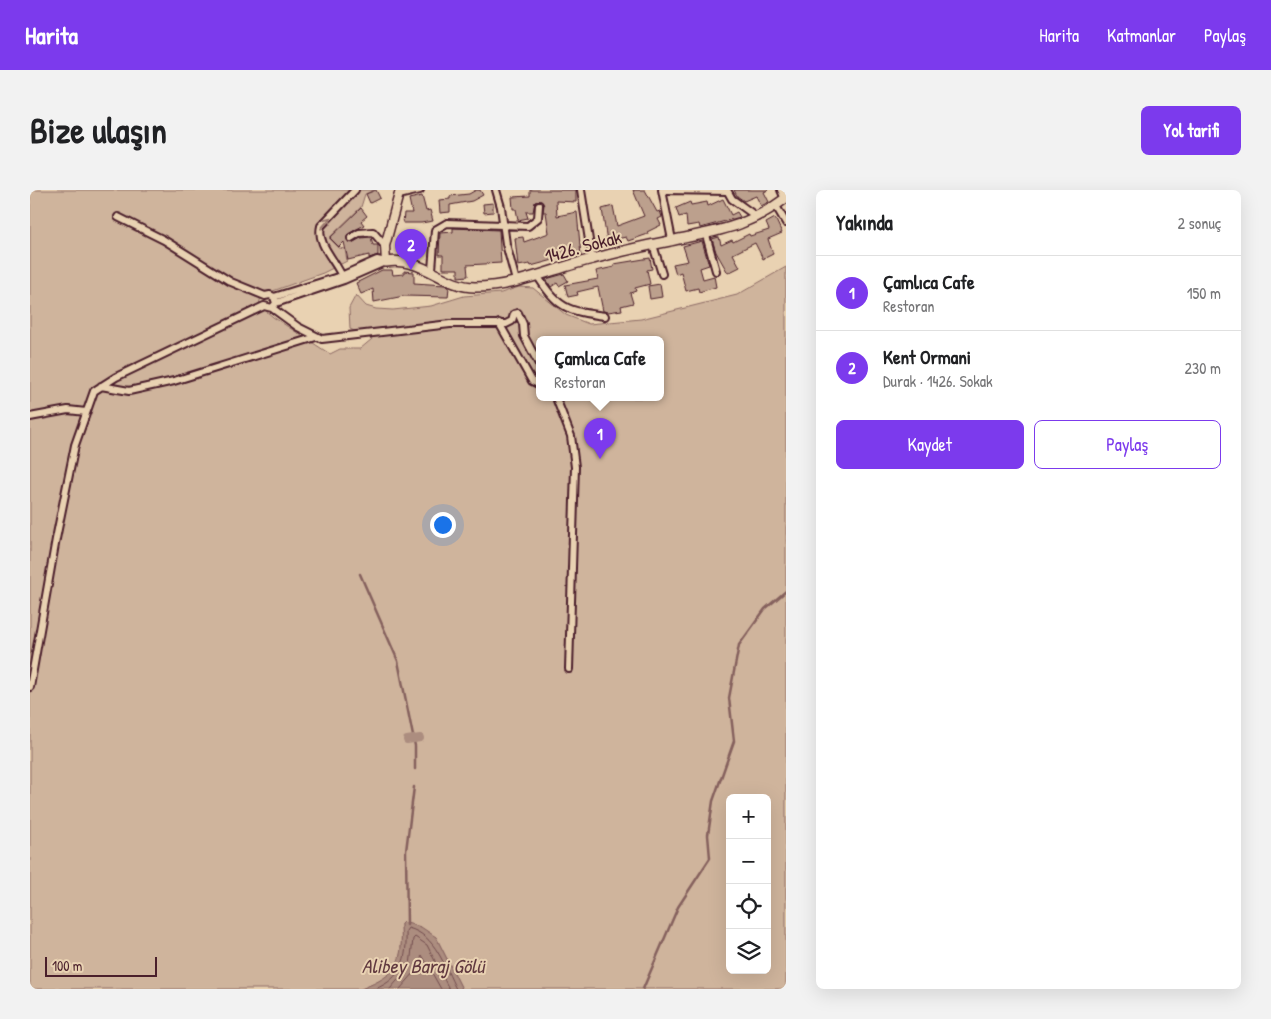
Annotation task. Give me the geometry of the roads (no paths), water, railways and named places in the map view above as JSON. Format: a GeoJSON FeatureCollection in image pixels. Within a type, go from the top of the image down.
{"type":"FeatureCollection","features":[{"type":"Feature","properties":{"kind":"main road","name":"1426. Sokak"},"geometry":{"type":"LineString","coordinates":[[386,262],[398,260],[432,270],[456,283],[473,287],[501,285],[592,259],[736,227],[757,218],[786,198]]}},
{"type":"Feature","properties":{"kind":"street"},"geometry":{"type":"LineString","coordinates":[[343,278],[321,241],[319,234],[321,226],[354,190]]}},
{"type":"Feature","properties":{"kind":"street"},"geometry":{"type":"LineString","coordinates":[[30,687],[75,445],[89,398],[101,386],[264,306],[343,278],[377,260],[386,262],[384,246],[399,192],[420,190]]}},
{"type":"Feature","properties":{"kind":"street"},"geometry":{"type":"LineString","coordinates":[[496,190],[506,244],[516,281]]}},
{"type":"Feature","properties":{"kind":"street"},"geometry":{"type":"LineString","coordinates":[[581,190],[592,259]]}},
{"type":"Feature","properties":{"kind":"street"},"geometry":{"type":"LineString","coordinates":[[672,240],[664,190],[727,190],[732,200],[757,218]]}},
{"type":"Feature","properties":{"kind":"street"},"geometry":{"type":"LineString","coordinates":[[781,190],[786,198]]}},
{"type":"Feature","properties":{"kind":"street"},"geometry":{"type":"LineString","coordinates":[[432,270],[435,230],[447,223],[528,226],[538,218],[539,205]]}},
{"type":"Feature","properties":{"kind":"street"},"geometry":{"type":"LineString","coordinates":[[776,206],[786,223]]}},
{"type":"Feature","properties":{"kind":"street"},"geometry":{"type":"LineString","coordinates":[[118,217],[172,244],[231,282],[265,296],[270,295],[274,303],[316,337],[322,339],[450,324],[506,324],[512,321],[514,314],[518,312],[523,324],[524,336],[536,358]]}},
{"type":"Feature","properties":{"kind":"street"},"geometry":{"type":"LineString","coordinates":[[350,238],[359,233],[373,232],[384,246]]}},
{"type":"Feature","properties":{"kind":"street"},"geometry":{"type":"LineString","coordinates":[[706,235],[716,271]]}},
{"type":"Feature","properties":{"kind":"street"},"geometry":{"type":"LineString","coordinates":[[653,245],[662,274]]}},
{"type":"Feature","properties":{"kind":"street"},"geometry":{"type":"LineString","coordinates":[[537,275],[549,295],[565,308],[579,313],[604,316]]}},
{"type":"Feature","properties":{"kind":"street"},"geometry":{"type":"LineString","coordinates":[[264,306],[262,301],[265,296]]}},
{"type":"Feature","properties":{"kind":"street"},"geometry":{"type":"LineString","coordinates":[[499,323],[532,381],[536,383]]}},
{"type":"Feature","properties":{"kind":"street"},"geometry":{"type":"LineString","coordinates":[[101,386],[129,392],[174,381],[316,337]]}},
{"type":"Feature","properties":{"kind":"street"},"geometry":{"type":"LineString","coordinates":[[557,401],[571,436],[575,468],[569,669]]}},
{"type":"Feature","properties":{"kind":"street"},"geometry":{"type":"LineString","coordinates":[[30,417],[68,410],[86,412]]}},
{"type":"Feature","properties":{"kind":"water","name":"Alibey Baraj Gölü"},"geometry":{"type":"Polygon","coordinates":[[[403,922],[421,927],[436,937],[462,989],[361,989],[384,978],[396,966],[401,948],[401,924],[403,922]]]}},
{"type":"Feature","properties":{"kind":"waterway"},"geometry":{"type":"LineString","coordinates":[[360,574],[398,661],[415,746],[415,769]]}},
{"type":"Feature","properties":{"kind":"waterway"},"geometry":{"type":"LineString","coordinates":[[643,989],[678,907],[710,858],[708,835],[713,801],[734,741],[729,698],[739,645],[765,609],[786,591]]}},
{"type":"Feature","properties":{"kind":"waterway"},"geometry":{"type":"LineString","coordinates":[[407,740],[420,738]]}},
{"type":"Feature","properties":{"kind":"waterway"},"geometry":{"type":"LineString","coordinates":[[407,925],[406,851],[414,787]]}},
{"type":"Feature","properties":{"kind":"place","name":"Kent Ormani"},"geometry":{"type":"Point","coordinates":[411,270]}},
{"type":"Feature","properties":{"kind":"place","name":"Çamlıca Cafe"},"geometry":{"type":"Point","coordinates":[600,459]}}]}
